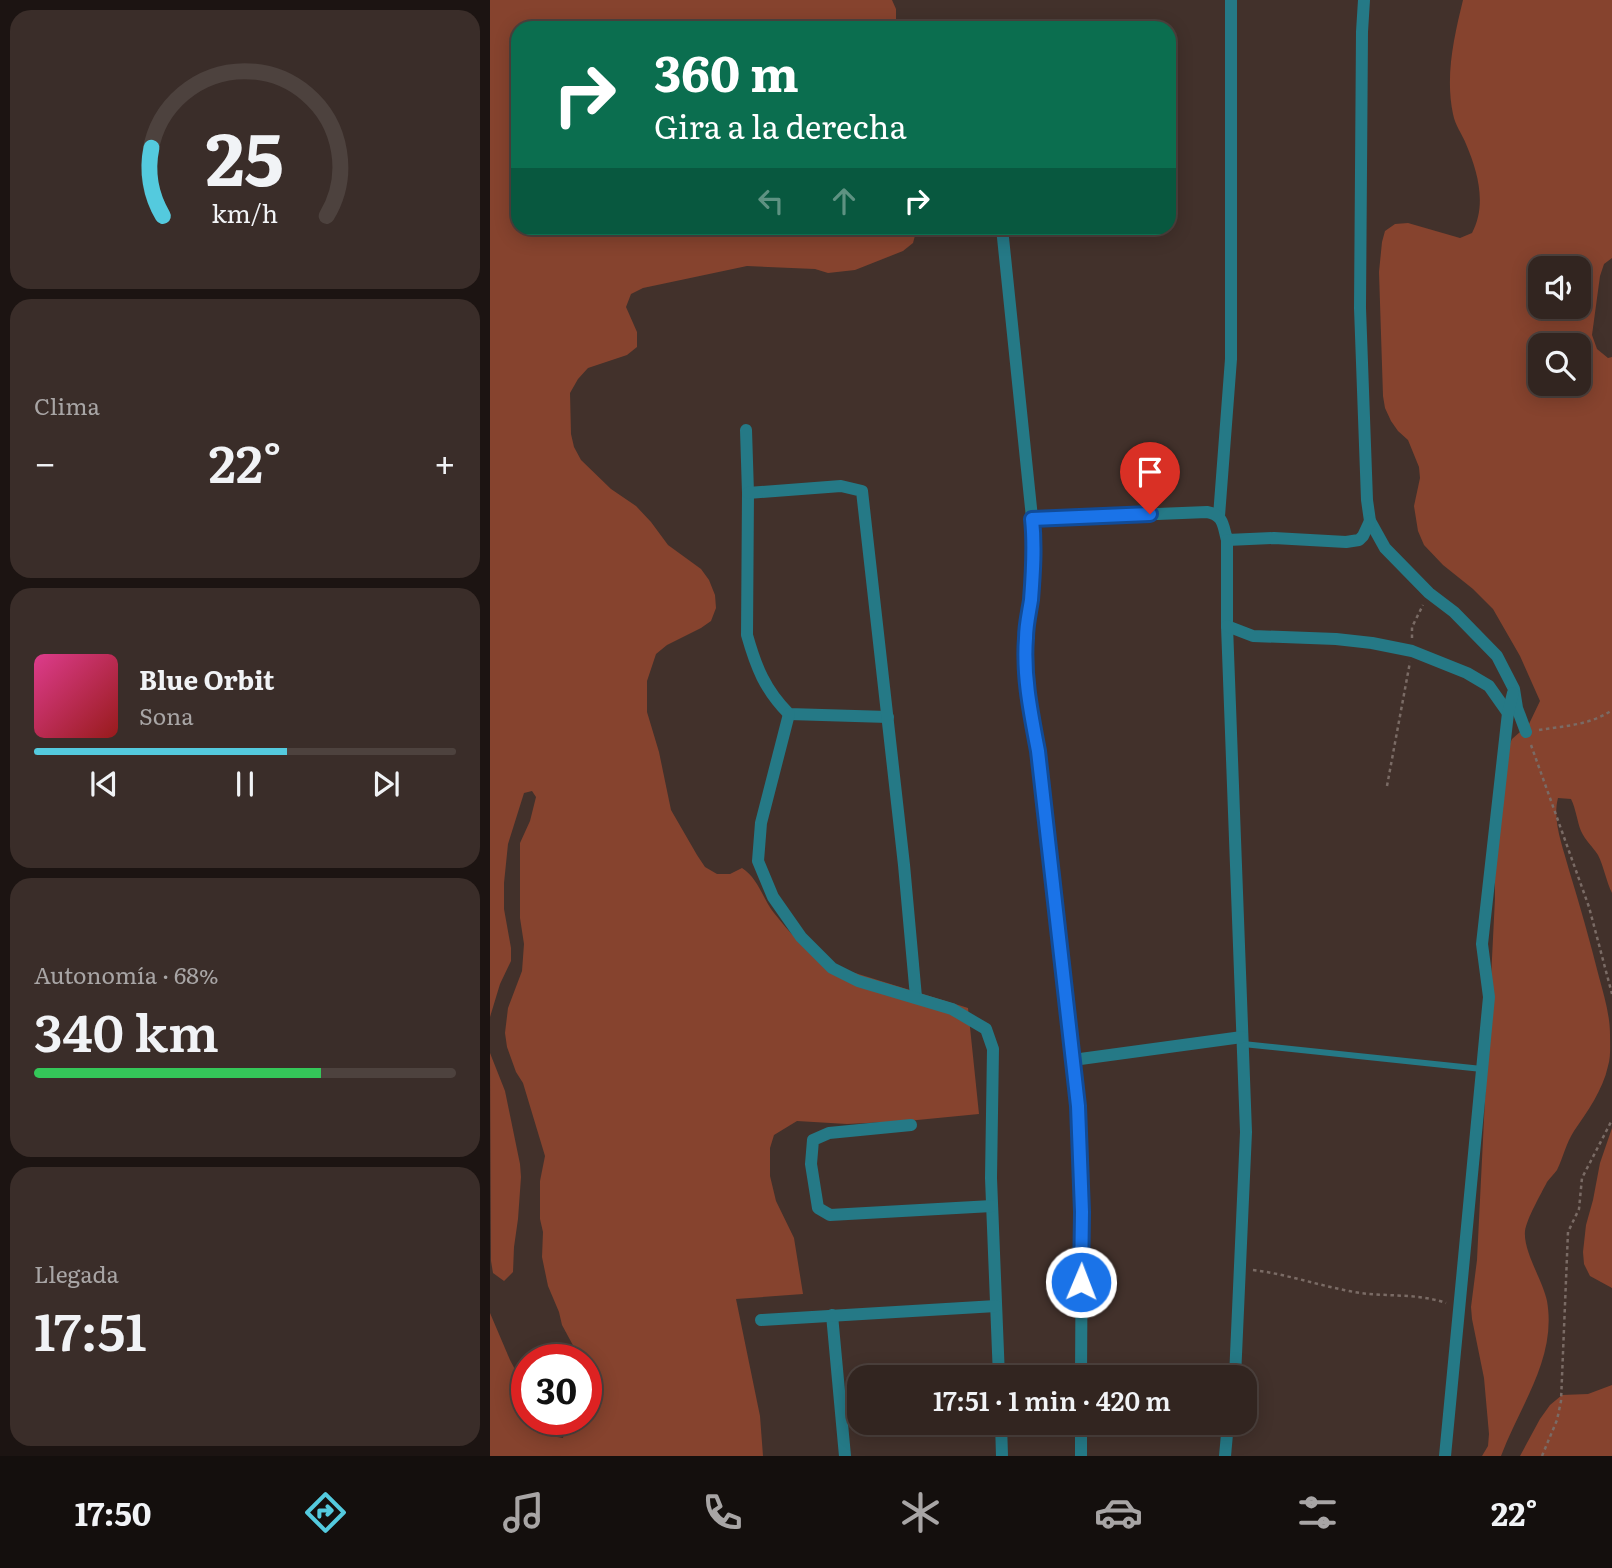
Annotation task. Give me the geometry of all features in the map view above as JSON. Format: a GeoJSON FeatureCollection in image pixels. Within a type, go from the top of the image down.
{"type":"FeatureCollection","features":[{"type":"Feature","properties":{"kind":"street"},"geometry":{"type":"LineString","coordinates":[[1231,0],[1231,359],[1219,516],[1227,540],[1227,626],[1246,1132],[1235,1365]]}},
{"type":"Feature","properties":{"kind":"street"},"geometry":{"type":"LineString","coordinates":[[1364,0],[1360,308],[1370,521],[1385,548],[1497,656],[1514,690],[1526,732]]}},
{"type":"Feature","properties":{"kind":"street"},"geometry":{"type":"LineString","coordinates":[[1003,235],[1034,537],[1026,672],[1038,751],[1078,1106],[1081,1174],[1081,1365]]}},
{"type":"Feature","properties":{"kind":"street"},"geometry":{"type":"LineString","coordinates":[[746,430],[747,635],[763,678],[774,699],[789,714],[888,717]]}},
{"type":"Feature","properties":{"kind":"street"},"geometry":{"type":"LineString","coordinates":[[748,493],[841,486],[862,491],[916,997]]}},
{"type":"Feature","properties":{"kind":"street"},"geometry":{"type":"LineString","coordinates":[[1032,519],[1207,512],[1219,516]]}},
{"type":"Feature","properties":{"kind":"street"},"geometry":{"type":"LineString","coordinates":[[1227,540],[1274,538],[1346,542],[1359,540],[1370,521]]}},
{"type":"Feature","properties":{"kind":"street"},"geometry":{"type":"LineString","coordinates":[[1227,626],[1253,636],[1336,639],[1412,651],[1467,673],[1489,686],[1508,713]]}},
{"type":"Feature","properties":{"kind":"street"},"geometry":{"type":"LineString","coordinates":[[1445,1456],[1489,997],[1482,944],[1508,713],[1514,690]]}},
{"type":"Feature","properties":{"kind":"street"},"geometry":{"type":"LineString","coordinates":[[789,714],[761,823],[758,861],[773,897],[801,937],[832,968],[858,981],[952,1009],[986,1029],[991,1038],[991,1178],[998,1365]]}},
{"type":"Feature","properties":{"kind":"street"},"geometry":{"type":"LineString","coordinates":[[1073,1060],[1242,1041]]}},
{"type":"Feature","properties":{"kind":"street"},"geometry":{"type":"LineString","coordinates":[[911,1125],[829,1133],[813,1140],[811,1164],[818,1208],[830,1215],[992,1206]]}},
{"type":"Feature","properties":{"kind":"street"},"geometry":{"type":"LineString","coordinates":[[761,1320],[996,1306]]}},
{"type":"Feature","properties":{"kind":"street"},"geometry":{"type":"LineString","coordinates":[[832,1315],[845,1456]]}},
{"type":"Feature","properties":{"kind":"street"},"geometry":{"type":"LineString","coordinates":[[1001,1435],[1002,1456]]}},
{"type":"Feature","properties":{"kind":"street"},"geometry":{"type":"LineString","coordinates":[[1081,1435],[1081,1456]]}},
{"type":"Feature","properties":{"kind":"street"},"geometry":{"type":"LineString","coordinates":[[1225,1456],[1227,1435]]}},
{"type":"Feature","properties":{"kind":"lane"},"geometry":{"type":"LineString","coordinates":[[1242,1041],[1482,1069]]}},
{"type":"Feature","properties":{"kind":"path"},"geometry":{"type":"LineString","coordinates":[[1387,786],[1412,651],[1412,627],[1430,593]]}},
{"type":"Feature","properties":{"kind":"path"},"geometry":{"type":"LineString","coordinates":[[1612,710],[1588,722],[1526,732],[1589,907],[1612,994]]}},
{"type":"Feature","properties":{"kind":"path"},"geometry":{"type":"LineString","coordinates":[[1542,1456],[1558,1420],[1561,1401],[1569,1231],[1579,1209],[1582,1178],[1612,1120]]}},
{"type":"Feature","properties":{"kind":"path"},"geometry":{"type":"LineString","coordinates":[[1239,1269],[1271,1272],[1350,1292],[1432,1298],[1459,1307]]}},
{"type":"Feature","properties":{"kind":"shaded area"},"geometry":{"type":"Polygon","coordinates":[[[490,0],[892,0],[896,9],[896,21],[511,21],[511,235],[915,235],[913,243],[903,251],[855,270],[828,273],[815,269],[747,266],[643,288],[631,294],[626,307],[637,332],[637,347],[627,355],[588,368],[570,393],[571,434],[581,460],[611,489],[636,506],[668,545],[701,569],[715,595],[716,608],[711,621],[656,654],[647,681],[647,712],[659,752],[671,810],[697,855],[705,867],[717,874],[730,874],[742,868],[748,872],[786,927],[826,964],[968,1008],[979,1114],[847,1124],[797,1121],[774,1135],[770,1148],[770,1176],[776,1201],[794,1238],[803,1294],[736,1299],[760,1416],[763,1456],[490,1456],[490,1313],[511,1362],[511,1435],[550,1435],[563,1438],[564,1435],[602,1435],[602,1344],[572,1344],[562,1325],[548,1286],[542,1257],[543,1232],[540,1219],[540,1181],[545,1156],[523,1083],[507,1047],[505,1033],[508,1008],[522,971],[524,944],[520,918],[520,843],[530,821],[536,797],[532,791],[524,793],[508,844],[504,909],[511,961],[500,984],[490,1017],[490,0]]]}},
{"type":"Feature","properties":{"kind":"shaded area"},"geometry":{"type":"Polygon","coordinates":[[[1463,0],[1612,0],[1612,258],[1604,264],[1600,276],[1592,335],[1597,349],[1608,358],[1612,357],[1612,893],[1598,855],[1581,831],[1571,799],[1558,798],[1556,816],[1606,1006],[1610,1027],[1610,1055],[1606,1075],[1598,1092],[1571,1136],[1557,1170],[1547,1182],[1526,1226],[1527,1248],[1547,1301],[1547,1342],[1535,1381],[1501,1456],[1482,1456],[1488,1446],[1489,1434],[1484,1378],[1471,1307],[1477,1260],[1495,898],[1495,785],[1512,739],[1529,724],[1540,701],[1520,656],[1493,609],[1424,545],[1418,531],[1414,506],[1420,478],[1419,467],[1408,440],[1391,421],[1383,396],[1379,272],[1385,231],[1395,224],[1408,223],[1460,238],[1472,233],[1477,222],[1480,200],[1477,177],[1454,118],[1451,100],[1454,42],[1463,0]]]}},
{"type":"Feature","properties":{"kind":"shaded area"},"geometry":{"type":"Polygon","coordinates":[[[490,1053],[505,1091],[521,1177],[513,1272],[504,1281],[493,1273],[491,1261],[490,1053]]]}},
{"type":"Feature","properties":{"kind":"shaded area"},"geometry":{"type":"Polygon","coordinates":[[[1612,1128],[1612,1288],[1590,1276],[1584,1264],[1583,1252],[1586,1225],[1600,1163],[1612,1128]]]}},
{"type":"Feature","properties":{"kind":"shaded area"},"geometry":{"type":"Polygon","coordinates":[[[1612,1385],[1612,1456],[1520,1456],[1540,1419],[1562,1395],[1588,1394],[1612,1385]]]}},
{"type":"Feature","properties":{"kind":"route"},"geometry":{"type":"LineString","coordinates":[[1081,1282],[1082,1212],[1078,1106],[1038,751],[1026,672],[1034,537],[1032,519],[1150,514]]}}]}
